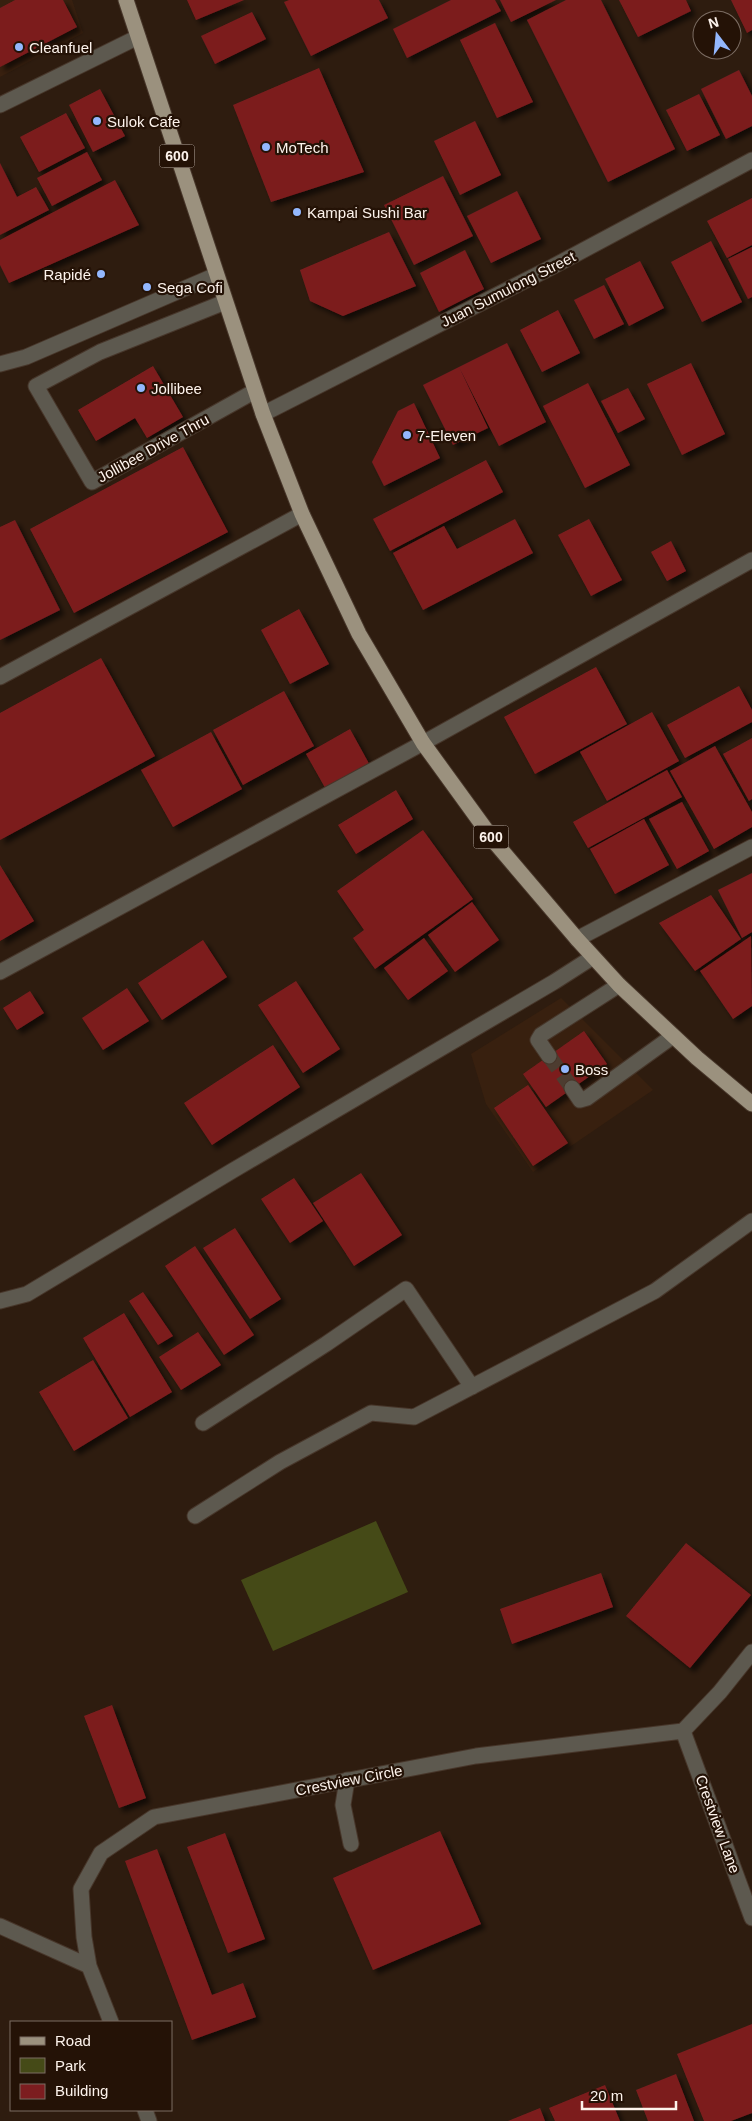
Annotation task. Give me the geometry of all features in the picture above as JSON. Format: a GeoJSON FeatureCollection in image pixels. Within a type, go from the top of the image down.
{"type":"FeatureCollection","features":[{"type":"Feature","properties":{"kind":"main road","name":"600"},"geometry":{"type":"LineString","coordinates":[[126,0],[263,414],[302,514],[359,634],[423,743],[497,845],[619,985],[673,1036],[752,1104]]}},
{"type":"Feature","properties":{"kind":"street"},"geometry":{"type":"LineString","coordinates":[[0,106],[138,37]]}},
{"type":"Feature","properties":{"kind":"street","name":"Juan Sumulong Street"},"geometry":{"type":"LineString","coordinates":[[263,414],[552,267],[752,160]]}},
{"type":"Feature","properties":{"kind":"street"},"geometry":{"type":"LineString","coordinates":[[0,364],[26,357],[216,275]]}},
{"type":"Feature","properties":{"kind":"street","name":"Jollibee Drive Thru"},"geometry":{"type":"LineString","coordinates":[[225,302],[100,352],[36,386],[92,482],[255,391]]}},
{"type":"Feature","properties":{"kind":"street"},"geometry":{"type":"LineString","coordinates":[[0,677],[302,514]]}},
{"type":"Feature","properties":{"kind":"street"},"geometry":{"type":"LineString","coordinates":[[0,972],[423,743],[752,560]]}},
{"type":"Feature","properties":{"kind":"street"},"geometry":{"type":"LineString","coordinates":[[577,939],[752,847]]}},
{"type":"Feature","properties":{"kind":"street"},"geometry":{"type":"LineString","coordinates":[[0,1302],[27,1294],[223,1176],[554,982],[593,957]]}},
{"type":"Feature","properties":{"kind":"street"},"geometry":{"type":"LineString","coordinates":[[549,1056],[538,1040],[541,1035],[619,985]]}},
{"type":"Feature","properties":{"kind":"street"},"geometry":{"type":"LineString","coordinates":[[572,1088],[580,1100],[587,1098],[673,1036]]}},
{"type":"Feature","properties":{"kind":"street"},"geometry":{"type":"LineString","coordinates":[[195,1516],[280,1462],[371,1413],[414,1417],[655,1291],[752,1221]]}},
{"type":"Feature","properties":{"kind":"street"},"geometry":{"type":"LineString","coordinates":[[203,1424],[406,1289],[472,1387]]}},
{"type":"Feature","properties":{"kind":"street"},"geometry":{"type":"LineString","coordinates":[[683,1730],[720,1692],[752,1652]]}},
{"type":"Feature","properties":{"kind":"street","name":"Crestview Circle"},"geometry":{"type":"LineString","coordinates":[[111,2021],[89,1966],[84,1937],[81,1889],[101,1853],[154,1817],[476,1756],[683,1730]]}},
{"type":"Feature","properties":{"kind":"street","name":"Crestview Lane"},"geometry":{"type":"LineString","coordinates":[[683,1730],[752,1918]]}},
{"type":"Feature","properties":{"kind":"street"},"geometry":{"type":"LineString","coordinates":[[346,1780],[343,1806],[351,1844]]}},
{"type":"Feature","properties":{"kind":"street"},"geometry":{"type":"LineString","coordinates":[[0,1926],[89,1966]]}},
{"type":"Feature","properties":{"kind":"shaded area","name":"Cleanfuel"},"geometry":{"type":"Polygon","coordinates":[[[0,0],[72,0],[83,33],[0,77],[0,0]]]}},
{"type":"Feature","properties":{"kind":"shaded area"},"geometry":{"type":"Polygon","coordinates":[[[561,998],[653,1090],[533,1172],[486,1104],[471,1054],[561,998]]]}},
{"type":"Feature","properties":{"kind":"green space"},"geometry":{"type":"Polygon","coordinates":[[[376,1521],[408,1592],[273,1651],[241,1580],[376,1521]]]}},
{"type":"Feature","properties":{"kind":"building","name":"Cleanfuel"},"geometry":{"type":"Polygon","coordinates":[[[15,0],[63,0],[77,27],[0,67],[0,8],[15,0]]]}},
{"type":"Feature","properties":{"kind":"building"},"geometry":{"type":"Polygon","coordinates":[[[187,0],[244,0],[196,20],[187,0]]]}},
{"type":"Feature","properties":{"kind":"building"},"geometry":{"type":"Polygon","coordinates":[[[289,0],[379,0],[388,18],[311,56],[284,2],[289,0]]]}},
{"type":"Feature","properties":{"kind":"building"},"geometry":{"type":"Polygon","coordinates":[[[451,0],[495,0],[501,11],[407,58],[393,29],[451,0]]]}},
{"type":"Feature","properties":{"kind":"building"},"geometry":{"type":"Polygon","coordinates":[[[500,0],[556,0],[511,22],[500,0]]]}},
{"type":"Feature","properties":{"kind":"building"},"geometry":{"type":"Polygon","coordinates":[[[566,0],[601,0],[675,149],[608,182],[527,20],[566,0]]]}},
{"type":"Feature","properties":{"kind":"building"},"geometry":{"type":"Polygon","coordinates":[[[619,0],[686,0],[691,11],[638,37],[619,0]]]}},
{"type":"Feature","properties":{"kind":"building"},"geometry":{"type":"Polygon","coordinates":[[[731,0],[752,0],[752,30],[747,33],[742,23],[742,10],[736,10],[731,0]]]}},
{"type":"Feature","properties":{"kind":"building"},"geometry":{"type":"Polygon","coordinates":[[[252,12],[266,39],[215,64],[201,36],[252,12]]]}},
{"type":"Feature","properties":{"kind":"building"},"geometry":{"type":"Polygon","coordinates":[[[495,23],[533,102],[497,118],[460,40],[495,23]]]}},
{"type":"Feature","properties":{"kind":"building"},"geometry":{"type":"Polygon","coordinates":[[[319,68],[364,172],[271,202],[233,105],[319,68]]]}},
{"type":"Feature","properties":{"kind":"building"},"geometry":{"type":"Polygon","coordinates":[[[739,70],[752,96],[752,126],[726,139],[701,89],[739,70]]]}},
{"type":"Feature","properties":{"kind":"building","name":"Sulok Cafe"},"geometry":{"type":"Polygon","coordinates":[[[100,89],[125,136],[93,152],[69,105],[100,89]]]}},
{"type":"Feature","properties":{"kind":"building"},"geometry":{"type":"Polygon","coordinates":[[[699,94],[720,135],[687,151],[666,110],[699,94]]]}},
{"type":"Feature","properties":{"kind":"building"},"geometry":{"type":"Polygon","coordinates":[[[66,113],[85,148],[39,172],[20,137],[66,113]]]}},
{"type":"Feature","properties":{"kind":"building"},"geometry":{"type":"Polygon","coordinates":[[[475,121],[501,175],[460,195],[434,141],[475,121]]]}},
{"type":"Feature","properties":{"kind":"building"},"geometry":{"type":"Polygon","coordinates":[[[87,152],[102,180],[52,206],[37,178],[87,152]]]}},
{"type":"Feature","properties":{"kind":"building"},"geometry":{"type":"Polygon","coordinates":[[[0,163],[17,197],[36,187],[49,210],[0,235],[0,163]]]}},
{"type":"Feature","properties":{"kind":"building"},"geometry":{"type":"Polygon","coordinates":[[[443,176],[473,236],[414,265],[384,205],[443,176]]]}},
{"type":"Feature","properties":{"kind":"building"},"geometry":{"type":"Polygon","coordinates":[[[115,180],[139,225],[9,283],[0,265],[0,240],[115,180]]]}},
{"type":"Feature","properties":{"kind":"building"},"geometry":{"type":"Polygon","coordinates":[[[517,191],[541,239],[491,263],[467,216],[517,191]]]}},
{"type":"Feature","properties":{"kind":"building"},"geometry":{"type":"Polygon","coordinates":[[[752,198],[752,245],[727,258],[707,221],[752,198]]]}},
{"type":"Feature","properties":{"kind":"building"},"geometry":{"type":"Polygon","coordinates":[[[389,232],[416,286],[343,316],[310,301],[300,270],[389,232]]]}},
{"type":"Feature","properties":{"kind":"building"},"geometry":{"type":"Polygon","coordinates":[[[711,241],[742,302],[702,322],[671,262],[711,241]]]}},
{"type":"Feature","properties":{"kind":"building"},"geometry":{"type":"Polygon","coordinates":[[[752,247],[752,297],[748,299],[728,259],[752,247]]]}},
{"type":"Feature","properties":{"kind":"building"},"geometry":{"type":"Polygon","coordinates":[[[465,250],[484,289],[439,312],[420,273],[465,250]]]}},
{"type":"Feature","properties":{"kind":"building"},"geometry":{"type":"Polygon","coordinates":[[[640,261],[664,308],[629,326],[605,279],[640,261]]]}},
{"type":"Feature","properties":{"kind":"building"},"geometry":{"type":"Polygon","coordinates":[[[604,285],[624,324],[594,339],[574,300],[604,285]]]}},
{"type":"Feature","properties":{"kind":"building"},"geometry":{"type":"Polygon","coordinates":[[[558,310],[580,353],[542,372],[520,330],[558,310]]]}},
{"type":"Feature","properties":{"kind":"building"},"geometry":{"type":"Polygon","coordinates":[[[507,343],[546,422],[499,446],[459,367],[507,343]]]}},
{"type":"Feature","properties":{"kind":"building"},"geometry":{"type":"Polygon","coordinates":[[[691,363],[725,434],[682,455],[647,384],[691,363]]]}},
{"type":"Feature","properties":{"kind":"building","name":"Jollibee"},"geometry":{"type":"Polygon","coordinates":[[[153,366],[183,417],[147,438],[135,418],[96,441],[78,410],[153,366]]]}},
{"type":"Feature","properties":{"kind":"building"},"geometry":{"type":"Polygon","coordinates":[[[459,367],[488,428],[453,445],[423,385],[459,367]]]}},
{"type":"Feature","properties":{"kind":"building"},"geometry":{"type":"Polygon","coordinates":[[[588,383],[630,465],[585,488],[543,406],[588,383]]]}},
{"type":"Feature","properties":{"kind":"building"},"geometry":{"type":"Polygon","coordinates":[[[628,388],[645,419],[618,433],[601,401],[628,388]]]}},
{"type":"Feature","properties":{"kind":"building","name":"7-Eleven"},"geometry":{"type":"Polygon","coordinates":[[[414,403],[440,458],[384,486],[372,462],[398,411],[414,403]]]}},
{"type":"Feature","properties":{"kind":"building"},"geometry":{"type":"Polygon","coordinates":[[[183,447],[228,532],[74,613],[30,529],[183,447]]]}},
{"type":"Feature","properties":{"kind":"building"},"geometry":{"type":"Polygon","coordinates":[[[486,460],[503,492],[390,551],[373,519],[486,460]]]}},
{"type":"Feature","properties":{"kind":"building"},"geometry":{"type":"Polygon","coordinates":[[[515,519],[533,553],[423,610],[393,553],[444,526],[457,549],[515,519]]]}},
{"type":"Feature","properties":{"kind":"building"},"geometry":{"type":"Polygon","coordinates":[[[589,519],[622,580],[591,596],[558,535],[589,519]]]}},
{"type":"Feature","properties":{"kind":"building"},"geometry":{"type":"Polygon","coordinates":[[[15,520],[60,610],[0,640],[0,527],[15,520]]]}},
{"type":"Feature","properties":{"kind":"building"},"geometry":{"type":"Polygon","coordinates":[[[671,541],[686,571],[667,581],[651,552],[671,541]]]}},
{"type":"Feature","properties":{"kind":"building"},"geometry":{"type":"Polygon","coordinates":[[[299,609],[329,664],[290,684],[261,630],[299,609]]]}},
{"type":"Feature","properties":{"kind":"building"},"geometry":{"type":"Polygon","coordinates":[[[101,658],[155,756],[0,840],[0,713],[101,658]]]}},
{"type":"Feature","properties":{"kind":"building"},"geometry":{"type":"Polygon","coordinates":[[[596,667],[627,724],[535,774],[504,717],[596,667]]]}},
{"type":"Feature","properties":{"kind":"building"},"geometry":{"type":"Polygon","coordinates":[[[739,686],[752,710],[752,722],[685,758],[667,725],[739,686]]]}},
{"type":"Feature","properties":{"kind":"building"},"geometry":{"type":"Polygon","coordinates":[[[284,691],[314,746],[243,785],[213,730],[284,691]]]}},
{"type":"Feature","properties":{"kind":"building"},"geometry":{"type":"Polygon","coordinates":[[[652,712],[679,761],[607,801],[580,752],[652,712]]]}},
{"type":"Feature","properties":{"kind":"building"},"geometry":{"type":"Polygon","coordinates":[[[350,729],[372,769],[328,793],[306,754],[350,729]]]}},
{"type":"Feature","properties":{"kind":"building"},"geometry":{"type":"Polygon","coordinates":[[[211,732],[242,789],[173,827],[141,770],[211,732]]]}},
{"type":"Feature","properties":{"kind":"building"},"geometry":{"type":"Polygon","coordinates":[[[752,738],[752,799],[749,801],[723,754],[752,738]]]}},
{"type":"Feature","properties":{"kind":"building"},"geometry":{"type":"Polygon","coordinates":[[[715,746],[752,812],[752,827],[714,849],[670,771],[715,746]]]}},
{"type":"Feature","properties":{"kind":"building"},"geometry":{"type":"Polygon","coordinates":[[[667,770],[682,797],[588,848],[573,822],[667,770]]]}},
{"type":"Feature","properties":{"kind":"building"},"geometry":{"type":"Polygon","coordinates":[[[396,790],[413,819],[356,854],[338,825],[396,790]]]}},
{"type":"Feature","properties":{"kind":"building"},"geometry":{"type":"Polygon","coordinates":[[[682,802],[709,851],[677,869],[649,819],[682,802]]]}},
{"type":"Feature","properties":{"kind":"building"},"geometry":{"type":"Polygon","coordinates":[[[644,819],[669,865],[615,894],[590,849],[644,819]]]}},
{"type":"Feature","properties":{"kind":"building"},"geometry":{"type":"Polygon","coordinates":[[[423,830],[473,899],[375,969],[353,938],[364,930],[337,891],[423,830]]]}},
{"type":"Feature","properties":{"kind":"building"},"geometry":{"type":"Polygon","coordinates":[[[0,865],[34,921],[0,941],[0,865]]]}},
{"type":"Feature","properties":{"kind":"building"},"geometry":{"type":"Polygon","coordinates":[[[752,873],[752,932],[742,938],[718,890],[752,873]]]}},
{"type":"Feature","properties":{"kind":"building"},"geometry":{"type":"Polygon","coordinates":[[[711,895],[741,939],[695,971],[659,923],[711,895]]]}},
{"type":"Feature","properties":{"kind":"building"},"geometry":{"type":"Polygon","coordinates":[[[472,902],[499,940],[455,972],[428,935],[472,902]]]}},
{"type":"Feature","properties":{"kind":"building"},"geometry":{"type":"Polygon","coordinates":[[[751,936],[752,1006],[733,1019],[700,971],[751,936]]]}},
{"type":"Feature","properties":{"kind":"building"},"geometry":{"type":"Polygon","coordinates":[[[424,938],[448,971],[408,1000],[384,968],[424,938]]]}},
{"type":"Feature","properties":{"kind":"building"},"geometry":{"type":"Polygon","coordinates":[[[203,940],[227,977],[162,1020],[138,983],[203,940]]]}},
{"type":"Feature","properties":{"kind":"building"},"geometry":{"type":"Polygon","coordinates":[[[296,981],[340,1049],[303,1073],[258,1005],[296,981]]]}},
{"type":"Feature","properties":{"kind":"building"},"geometry":{"type":"Polygon","coordinates":[[[127,988],[149,1021],[103,1050],[82,1018],[127,988]]]}},
{"type":"Feature","properties":{"kind":"building"},"geometry":{"type":"Polygon","coordinates":[[[30,991],[44,1013],[17,1030],[3,1008],[30,991]]]}},
{"type":"Feature","properties":{"kind":"building","name":"Boss"},"geometry":{"type":"Polygon","coordinates":[[[584,1031],[607,1064],[546,1107],[523,1074],[584,1031]]]}},
{"type":"Feature","properties":{"kind":"building"},"geometry":{"type":"Polygon","coordinates":[[[273,1045],[300,1087],[212,1145],[184,1103],[273,1045]]]}},
{"type":"Feature","properties":{"kind":"building"},"geometry":{"type":"Polygon","coordinates":[[[528,1085],[568,1143],[533,1166],[494,1108],[528,1085]]]}},
{"type":"Feature","properties":{"kind":"building"},"geometry":{"type":"Polygon","coordinates":[[[361,1173],[402,1235],[354,1266],[313,1203],[361,1173]]]}},
{"type":"Feature","properties":{"kind":"building"},"geometry":{"type":"Polygon","coordinates":[[[294,1178],[323,1221],[290,1243],[261,1199],[294,1178]]]}},
{"type":"Feature","properties":{"kind":"building"},"geometry":{"type":"Polygon","coordinates":[[[235,1228],[281,1299],[250,1319],[203,1248],[235,1228]]]}},
{"type":"Feature","properties":{"kind":"building"},"geometry":{"type":"Polygon","coordinates":[[[195,1246],[254,1335],[224,1355],[165,1266],[195,1246]]]}},
{"type":"Feature","properties":{"kind":"building"},"geometry":{"type":"Polygon","coordinates":[[[143,1292],[173,1336],[158,1345],[129,1301],[143,1292]]]}},
{"type":"Feature","properties":{"kind":"building"},"geometry":{"type":"Polygon","coordinates":[[[124,1313],[172,1392],[130,1417],[83,1338],[124,1313]]]}},
{"type":"Feature","properties":{"kind":"building"},"geometry":{"type":"Polygon","coordinates":[[[198,1332],[221,1365],[181,1390],[159,1357],[198,1332]]]}},
{"type":"Feature","properties":{"kind":"building"},"geometry":{"type":"Polygon","coordinates":[[[93,1360],[128,1418],[74,1451],[39,1392],[93,1360]]]}},
{"type":"Feature","properties":{"kind":"building"},"geometry":{"type":"Polygon","coordinates":[[[686,1543],[751,1595],[690,1668],[626,1616],[686,1543]]]}},
{"type":"Feature","properties":{"kind":"building"},"geometry":{"type":"Polygon","coordinates":[[[601,1573],[613,1607],[512,1644],[500,1609],[601,1573]]]}},
{"type":"Feature","properties":{"kind":"building"},"geometry":{"type":"Polygon","coordinates":[[[112,1705],[146,1798],[119,1808],[84,1716],[112,1705]]]}},
{"type":"Feature","properties":{"kind":"building"},"geometry":{"type":"Polygon","coordinates":[[[440,1831],[481,1924],[373,1970],[333,1878],[440,1831]]]}},
{"type":"Feature","properties":{"kind":"building"},"geometry":{"type":"Polygon","coordinates":[[[225,1833],[265,1939],[228,1953],[187,1847],[225,1833]]]}},
{"type":"Feature","properties":{"kind":"building"},"geometry":{"type":"Polygon","coordinates":[[[157,1849],[212,1995],[243,1983],[256,2017],[192,2040],[125,1861],[157,1849]]]}},
{"type":"Feature","properties":{"kind":"building"},"geometry":{"type":"Polygon","coordinates":[[[752,2024],[752,2113],[731,2121],[704,2121],[677,2054],[752,2024]]]}},
{"type":"Feature","properties":{"kind":"building"},"geometry":{"type":"Polygon","coordinates":[[[676,2074],[694,2121],[648,2121],[636,2090],[676,2074]]]}},
{"type":"Feature","properties":{"kind":"building"},"geometry":{"type":"Polygon","coordinates":[[[605,2085],[620,2121],[555,2121],[549,2108],[605,2085]]]}},
{"type":"Feature","properties":{"kind":"building"},"geometry":{"type":"Polygon","coordinates":[[[540,2108],[545,2121],[508,2121],[540,2108]]]}},
{"type":"Feature","properties":{"kind":"tunnel"},"geometry":{"type":"LineString","coordinates":[[549,1056],[572,1088]]}},
{"type":"Feature","properties":{"kind":"place","name":"Cleanfuel"},"geometry":{"type":"Point","coordinates":[19,47]}},
{"type":"Feature","properties":{"kind":"place","name":"Sulok Cafe"},"geometry":{"type":"Point","coordinates":[97,121]}},
{"type":"Feature","properties":{"kind":"place","name":"MoTech"},"geometry":{"type":"Point","coordinates":[266,147]}},
{"type":"Feature","properties":{"kind":"place","name":"Kampai Sushi Bar"},"geometry":{"type":"Point","coordinates":[297,212]}},
{"type":"Feature","properties":{"kind":"place","name":"Rapidé"},"geometry":{"type":"Point","coordinates":[101,274]}},
{"type":"Feature","properties":{"kind":"place","name":"Sega Cofi"},"geometry":{"type":"Point","coordinates":[147,287]}},
{"type":"Feature","properties":{"kind":"place","name":"Jollibee"},"geometry":{"type":"Point","coordinates":[141,388]}},
{"type":"Feature","properties":{"kind":"place","name":"7-Eleven"},"geometry":{"type":"Point","coordinates":[407,435]}},
{"type":"Feature","properties":{"kind":"place","name":"Boss"},"geometry":{"type":"Point","coordinates":[565,1069]}}]}
